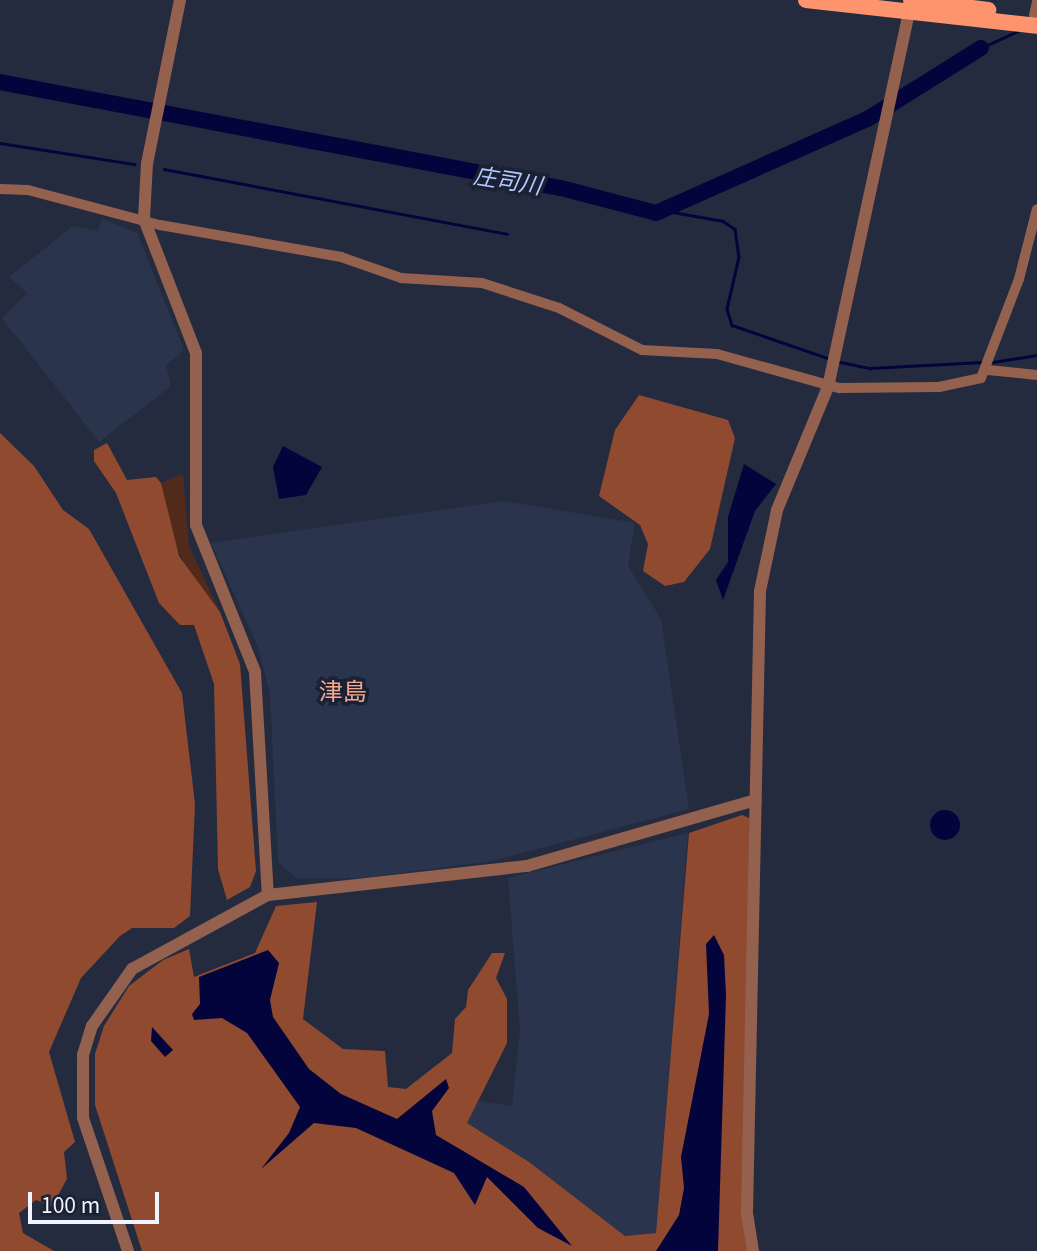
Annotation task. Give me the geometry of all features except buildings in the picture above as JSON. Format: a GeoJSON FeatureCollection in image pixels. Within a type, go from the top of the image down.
{"type":"FeatureCollection","features":[{"type":"Feature","properties":{"kind":"main road"},"geometry":{"type":"LineString","coordinates":[[806,0],[978,4],[1036,15]]}},
{"type":"Feature","properties":{"kind":"main road"},"geometry":{"type":"LineString","coordinates":[[914,3],[1036,15]]}},
{"type":"Feature","properties":{"kind":"street"},"geometry":{"type":"LineString","coordinates":[[180,0],[156,118],[144,219],[196,353],[196,525],[255,672],[264,897]]}},
{"type":"Feature","properties":{"kind":"street"},"geometry":{"type":"LineString","coordinates":[[753,1251],[747,1212],[766,544],[828,387],[914,3]]}},
{"type":"Feature","properties":{"kind":"street"},"geometry":{"type":"LineString","coordinates":[[0,189],[28,190],[144,219],[341,257],[401,278],[482,283],[559,308],[642,350],[717,354],[828,387],[965,385],[988,370],[1037,375]]}},
{"type":"Feature","properties":{"kind":"street"},"geometry":{"type":"LineString","coordinates":[[988,370],[1037,209]]}},
{"type":"Feature","properties":{"kind":"street"},"geometry":{"type":"LineString","coordinates":[[128,1251],[83,1118],[83,1055],[109,996],[162,948],[264,897],[527,866],[757,800]]}},
{"type":"Feature","properties":{"kind":"shaded area"},"geometry":{"type":"Polygon","coordinates":[[[102,219],[137,233],[184,350],[166,365],[171,386],[99,442],[2,318],[27,293],[9,277],[73,226],[98,231],[102,219]]]}},
{"type":"Feature","properties":{"kind":"shaded area"},"geometry":{"type":"Polygon","coordinates":[[[639,395],[728,420],[735,438],[710,549],[684,582],[665,586],[643,571],[648,544],[640,525],[599,496],[615,430],[639,395]]]}},
{"type":"Feature","properties":{"kind":"shaded area"},"geometry":{"type":"Polygon","coordinates":[[[0,433],[34,466],[63,510],[89,529],[182,693],[195,804],[190,916],[174,928],[132,928],[120,936],[81,978],[49,1052],[75,1142],[64,1152],[67,1179],[52,1206],[36,1200],[19,1213],[23,1233],[54,1251],[0,1251],[0,433]]]}},
{"type":"Feature","properties":{"kind":"shaded area"},"geometry":{"type":"Polygon","coordinates":[[[107,443],[127,480],[156,477],[161,483],[179,556],[220,612],[240,664],[256,871],[250,887],[227,900],[218,869],[214,684],[194,625],[180,625],[159,603],[116,493],[94,461],[94,450],[107,443]]]}},
{"type":"Feature","properties":{"kind":"shaded area"},"geometry":{"type":"Polygon","coordinates":[[[283,446],[322,467],[306,495],[279,499],[273,467],[283,446]]]}},
{"type":"Feature","properties":{"kind":"shaded area"},"geometry":{"type":"Polygon","coordinates":[[[744,464],[776,484],[755,511],[723,600],[716,580],[728,562],[728,517],[744,464]]]}},
{"type":"Feature","properties":{"kind":"shaded area"},"geometry":{"type":"Polygon","coordinates":[[[183,474],[189,546],[220,612],[203,597],[170,536],[161,483],[183,474]]]}},
{"type":"Feature","properties":{"kind":"shaded area"},"geometry":{"type":"Polygon","coordinates":[[[504,501],[635,523],[628,566],[661,619],[689,809],[492,861],[362,878],[296,878],[278,862],[270,694],[258,647],[211,543],[504,501]]]}},
{"type":"Feature","properties":{"kind":"shaded area"},"geometry":{"type":"Polygon","coordinates":[[[945,810],[956,814],[960,825],[956,836],[945,840],[934,836],[930,825],[934,814],[945,810]]]}},
{"type":"Feature","properties":{"kind":"shaded area"},"geometry":{"type":"Polygon","coordinates":[[[742,815],[749,818],[747,1251],[142,1251],[95,1105],[95,1054],[104,1026],[129,986],[163,960],[189,949],[194,977],[255,953],[276,906],[317,902],[303,1019],[343,1049],[385,1051],[388,1087],[406,1089],[452,1053],[455,1019],[466,1007],[468,990],[492,953],[505,953],[496,978],[507,999],[507,1043],[467,1123],[529,1162],[625,1236],[656,1233],[689,833],[742,815]]]}},
{"type":"Feature","properties":{"kind":"shaded area"},"geometry":{"type":"Polygon","coordinates":[[[688,833],[656,1233],[625,1236],[529,1162],[467,1123],[478,1101],[512,1106],[520,1030],[508,878],[688,833]]]}},
{"type":"Feature","properties":{"kind":"shaded area"},"geometry":{"type":"Polygon","coordinates":[[[714,935],[724,955],[726,995],[718,1251],[656,1251],[679,1215],[684,1188],[681,1157],[709,1014],[706,944],[714,935]]]}},
{"type":"Feature","properties":{"kind":"shaded area"},"geometry":{"type":"Polygon","coordinates":[[[268,950],[279,963],[270,1000],[273,1017],[309,1069],[341,1094],[397,1119],[446,1079],[449,1088],[432,1111],[436,1135],[524,1187],[572,1246],[538,1228],[487,1177],[475,1205],[454,1173],[356,1128],[314,1123],[261,1169],[289,1133],[300,1107],[247,1033],[222,1018],[194,1020],[192,1014],[200,1004],[199,977],[268,950]]]}},
{"type":"Feature","properties":{"kind":"shaded area"},"geometry":{"type":"Polygon","coordinates":[[[152,1027],[173,1050],[165,1057],[151,1041],[152,1027]]]}},
{"type":"Feature","properties":{"kind":"waterway"},"geometry":{"type":"LineString","coordinates":[[981,48],[1020,30]]}},
{"type":"Feature","properties":{"kind":"waterway","name":"庄司川"},"geometry":{"type":"LineString","coordinates":[[0,82],[561,188],[656,213],[869,118],[981,48]]}},
{"type":"Feature","properties":{"kind":"waterway"},"geometry":{"type":"LineString","coordinates":[[0,143],[134,164]]}},
{"type":"Feature","properties":{"kind":"waterway"},"geometry":{"type":"LineString","coordinates":[[164,169],[507,234]]}},
{"type":"Feature","properties":{"kind":"waterway"},"geometry":{"type":"LineString","coordinates":[[667,211],[723,221],[735,229],[739,257],[727,309],[732,325],[830,359]]}},
{"type":"Feature","properties":{"kind":"waterway"},"geometry":{"type":"LineString","coordinates":[[993,362],[1037,355]]}},
{"type":"Feature","properties":{"kind":"waterway"},"geometry":{"type":"LineString","coordinates":[[836,361],[870,368],[982,362]]}},
{"type":"Feature","properties":{"kind":"district","name":"津島"},"geometry":{"type":"Point","coordinates":[343,690]}}]}
